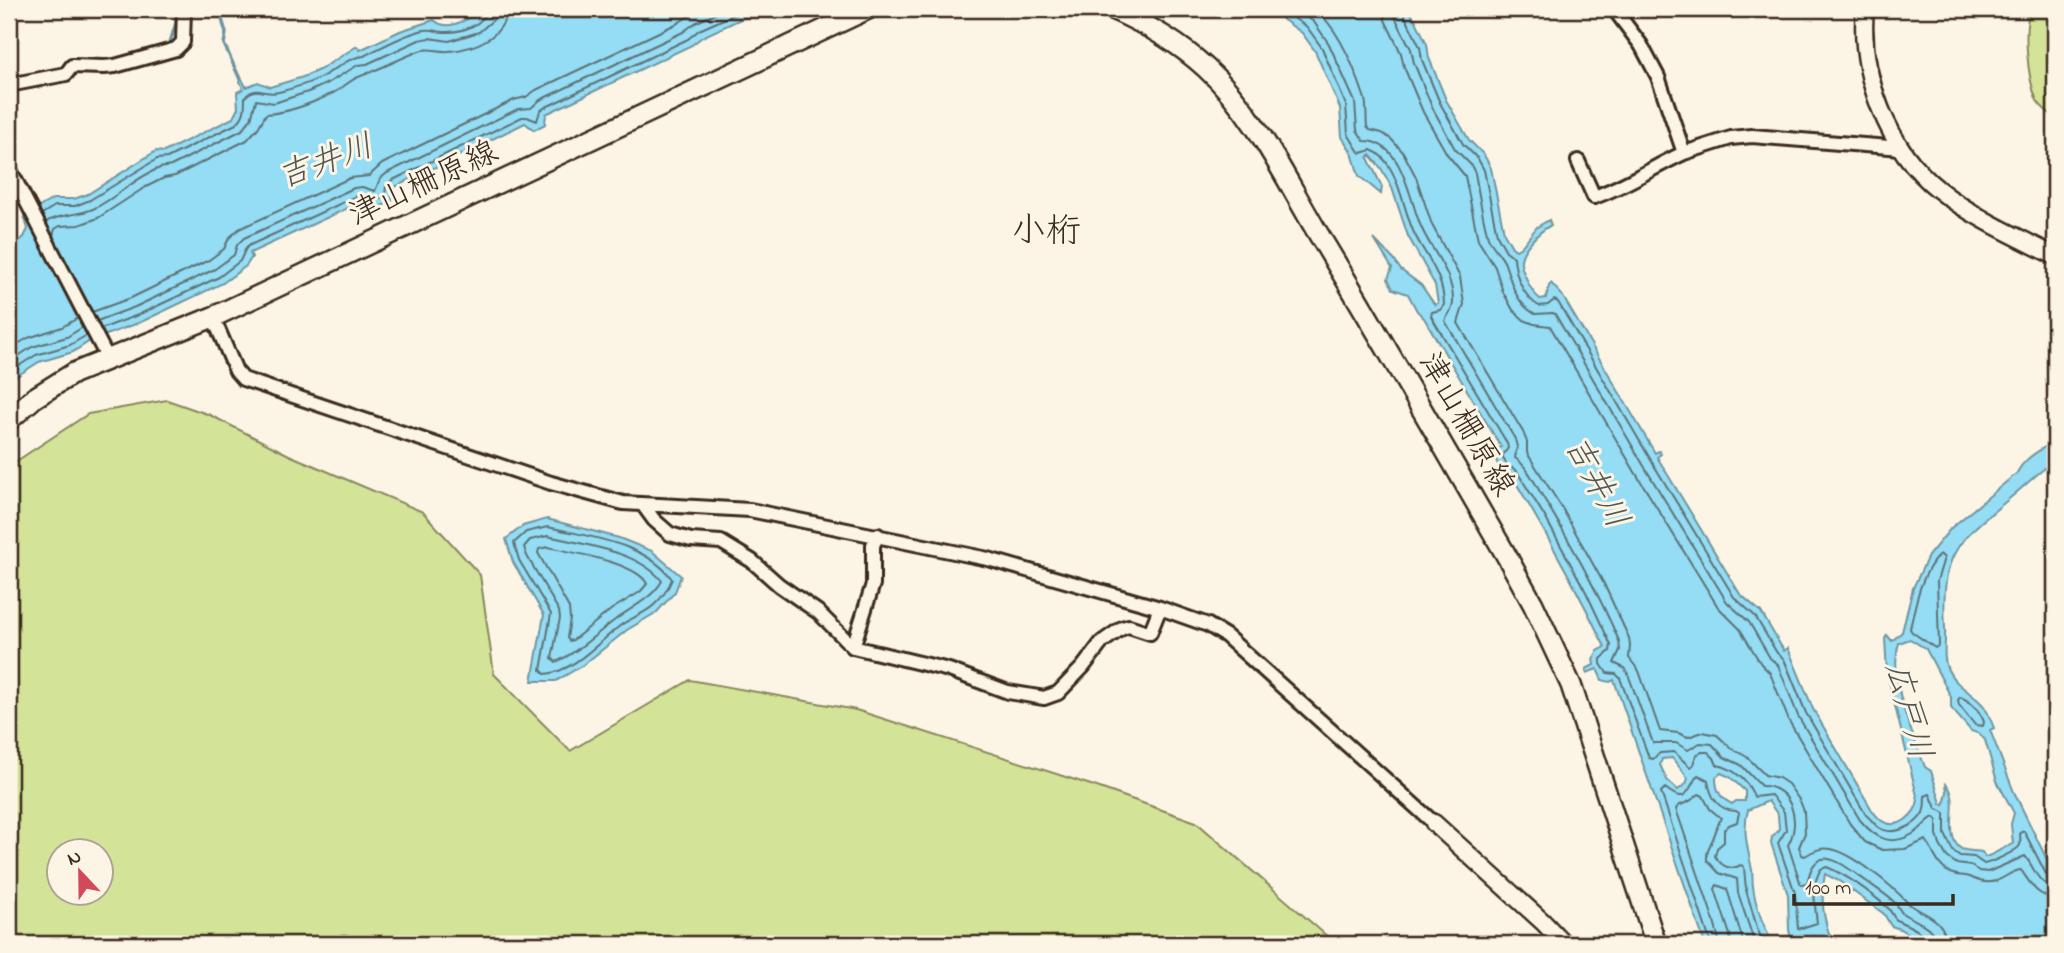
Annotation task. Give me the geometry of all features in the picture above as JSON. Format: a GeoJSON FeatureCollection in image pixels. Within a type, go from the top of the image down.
{"type":"FeatureCollection","features":[{"type":"Feature","properties":{"kind":"main road","name":"津山柵原線"},"geometry":{"type":"LineString","coordinates":[[9,420],[53,385],[104,351],[213,317],[869,9]]}},
{"type":"Feature","properties":{"kind":"main road","name":"津山柵原線"},"geometry":{"type":"LineString","coordinates":[[1112,9],[1156,30],[1185,50],[1207,69],[1240,106],[1329,251],[1506,555],[1571,685],[1656,944]]}},
{"type":"Feature","properties":{"kind":"main road"},"geometry":{"type":"LineString","coordinates":[[1866,9],[1864,42],[1869,74],[1885,117],[1902,148],[1938,189],[1976,215],[2055,256]]}},
{"type":"Feature","properties":{"kind":"main road"},"geometry":{"type":"LineString","coordinates":[[1434,822],[1564,944]]}},
{"type":"Feature","properties":{"kind":"street"},"geometry":{"type":"LineString","coordinates":[[9,85],[66,74],[72,66],[115,66],[176,49],[183,42],[186,9]]}},
{"type":"Feature","properties":{"kind":"street"},"geometry":{"type":"LineString","coordinates":[[1614,9],[1641,45],[1658,77],[1684,153]]}},
{"type":"Feature","properties":{"kind":"street"},"geometry":{"type":"LineString","coordinates":[[1578,161],[1594,197],[1633,181],[1657,165],[1684,153],[1731,138],[1752,136],[1902,148]]}},
{"type":"Feature","properties":{"kind":"street"},"geometry":{"type":"LineString","coordinates":[[10,170],[104,351]]}},
{"type":"Feature","properties":{"kind":"street"},"geometry":{"type":"LineString","coordinates":[[213,317],[236,371],[243,379],[551,483],[623,503],[750,510],[878,535],[988,559],[1160,608],[1208,625],[1226,636],[1434,822]]}},
{"type":"Feature","properties":{"kind":"street"},"geometry":{"type":"LineString","coordinates":[[643,505],[654,520],[670,534],[691,540],[721,542],[752,561],[779,585],[818,612],[853,647],[949,670],[1008,692],[1044,698],[1058,692],[1083,667],[1102,642],[1122,628],[1129,626],[1150,633],[1160,608]]}},
{"type":"Feature","properties":{"kind":"street"},"geometry":{"type":"LineString","coordinates":[[853,647],[873,584],[873,545],[878,535]]}},
{"type":"Feature","properties":{"kind":"green space"},"geometry":{"type":"Polygon","coordinates":[[[2031,9],[2055,9],[2055,118],[2037,101],[2033,89],[2027,53],[2028,17],[2031,9]]]}},
{"type":"Feature","properties":{"kind":"green space"},"geometry":{"type":"Polygon","coordinates":[[[167,400],[210,415],[289,455],[423,512],[480,575],[494,674],[570,751],[690,680],[856,710],[1094,786],[1196,822],[1328,937],[1331,944],[9,944],[9,466],[88,414],[167,400]]]}},
{"type":"Feature","properties":{"kind":"water","name":"吉井川"},"geometry":{"type":"Polygon","coordinates":[[[489,9],[762,9],[546,114],[545,124],[534,130],[525,123],[393,188],[392,201],[372,211],[361,202],[250,253],[252,257],[246,266],[223,283],[141,322],[90,341],[73,352],[39,362],[9,381],[9,249],[24,237],[28,229],[24,216],[53,199],[74,199],[88,194],[156,151],[164,152],[233,118],[238,108],[237,92],[243,89],[238,76],[240,75],[246,87],[258,82],[270,87],[321,69],[357,46],[360,50],[400,31],[434,20],[447,25],[462,22],[489,9]]]}},
{"type":"Feature","properties":{"kind":"water","name":"吉井川"},"geometry":{"type":"Polygon","coordinates":[[[1268,9],[1408,9],[1427,44],[1429,58],[1446,100],[1469,140],[1484,155],[1491,168],[1504,233],[1512,247],[1516,250],[1521,247],[1537,227],[1549,220],[1551,225],[1531,242],[1521,259],[1531,288],[1540,299],[1546,298],[1551,283],[1562,295],[1655,453],[1659,451],[1661,454],[1657,457],[1740,594],[1761,612],[1784,651],[1788,648],[1813,709],[1872,810],[1884,822],[1895,824],[1906,819],[1918,800],[1887,673],[1885,639],[1887,635],[1892,641],[1902,632],[1913,588],[1928,556],[1951,528],[2017,473],[2029,458],[2055,440],[2055,461],[1976,527],[1955,552],[1949,566],[1944,603],[1945,655],[1948,670],[1955,680],[1984,706],[1994,728],[1990,730],[2014,792],[2055,876],[2055,944],[1924,944],[1891,926],[1884,914],[1825,874],[1823,909],[1833,944],[1792,944],[1788,895],[1771,843],[1772,837],[1779,829],[1778,815],[1768,801],[1748,810],[1746,833],[1756,901],[1773,944],[1705,944],[1614,680],[1602,680],[1597,669],[1587,673],[1586,669],[1594,665],[1593,659],[1598,651],[1605,647],[1535,515],[1510,473],[1504,475],[1493,455],[1501,447],[1408,294],[1393,289],[1388,279],[1392,268],[1374,239],[1401,270],[1421,285],[1435,305],[1438,303],[1435,285],[1408,236],[1392,188],[1370,155],[1368,158],[1382,187],[1381,194],[1359,176],[1352,153],[1342,137],[1340,108],[1315,51],[1302,33],[1268,9]],[[1910,639],[1899,643],[1896,658],[1899,690],[1908,723],[1925,767],[1931,771],[1944,805],[1946,784],[1950,790],[1952,834],[1955,842],[1962,849],[1982,852],[1985,857],[1988,856],[2013,844],[2011,824],[2014,813],[1997,781],[1985,740],[1980,734],[1971,731],[1951,708],[1951,697],[1926,649],[1910,639]],[[1672,758],[1662,759],[1660,765],[1667,780],[1678,790],[1686,784],[1688,778],[1672,758]],[[1721,773],[1716,777],[1718,790],[1724,799],[1732,804],[1745,801],[1745,791],[1730,777],[1721,773]]]}},
{"type":"Feature","properties":{"kind":"water"},"geometry":{"type":"Polygon","coordinates":[[[547,519],[619,538],[652,551],[681,576],[675,592],[657,612],[627,630],[583,665],[556,681],[532,681],[544,615],[513,562],[506,539],[523,526],[547,519]]]}},
{"type":"Feature","properties":{"kind":"waterway"},"geometry":{"type":"LineString","coordinates":[[168,49],[176,23],[176,9]]}},
{"type":"Feature","properties":{"kind":"waterway"},"geometry":{"type":"LineString","coordinates":[[219,9],[226,33],[224,44],[240,79]]}},
{"type":"Feature","properties":{"kind":"waterway"},"geometry":{"type":"LineString","coordinates":[[148,63],[164,60],[166,57]]}},
{"type":"Feature","properties":{"kind":"district","name":"小桁"},"geometry":{"type":"Point","coordinates":[1046,232]}},
{"type":"Feature","properties":{"kind":"water label","name":"広戸川"},"geometry":{"type":"Point","coordinates":[1907,711]}}]}
